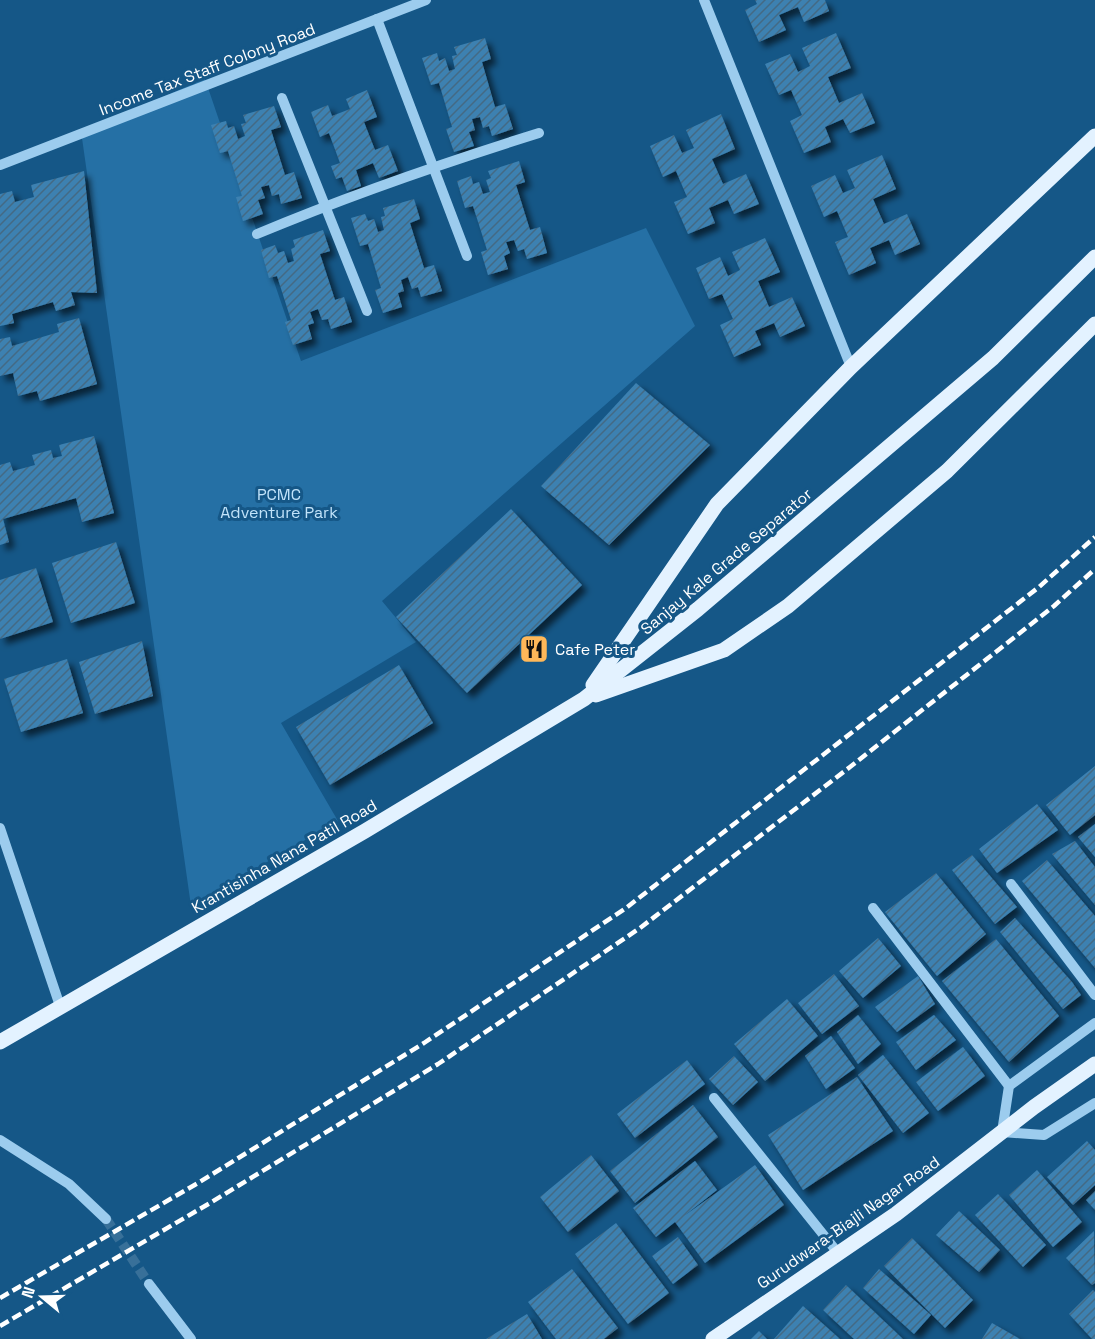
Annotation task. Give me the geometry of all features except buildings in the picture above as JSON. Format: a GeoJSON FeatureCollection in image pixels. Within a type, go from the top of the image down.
{"type":"FeatureCollection","features":[{"type":"Feature","properties":{"kind":"main road"},"geometry":{"type":"LineString","coordinates":[[584,699],[717,504],[852,367],[1095,136]]}},
{"type":"Feature","properties":{"kind":"main road","name":"Sanjay Kale Grade Separator"},"geometry":{"type":"LineString","coordinates":[[584,699],[706,602],[993,358],[1095,257]]}},
{"type":"Feature","properties":{"kind":"main road"},"geometry":{"type":"LineString","coordinates":[[584,699],[724,650],[788,606],[947,471],[1095,324]]}},
{"type":"Feature","properties":{"kind":"main road","name":"Krantisinha Nana Patil Road"},"geometry":{"type":"LineString","coordinates":[[0,1042],[349,840],[584,699]]}},
{"type":"Feature","properties":{"kind":"main road","name":"Gurudwara-Biajli Nagar Road"},"geometry":{"type":"LineString","coordinates":[[713,1339],[896,1214],[1002,1132],[1095,1065]]}},
{"type":"Feature","properties":{"kind":"street","name":"Income Tax Staff Colony Road"},"geometry":{"type":"LineString","coordinates":[[0,165],[426,0]]}},
{"type":"Feature","properties":{"kind":"street"},"geometry":{"type":"LineString","coordinates":[[704,0],[852,367]]}},
{"type":"Feature","properties":{"kind":"street"},"geometry":{"type":"LineString","coordinates":[[376,19],[467,256]]}},
{"type":"Feature","properties":{"kind":"street"},"geometry":{"type":"LineString","coordinates":[[282,98],[368,311]]}},
{"type":"Feature","properties":{"kind":"street"},"geometry":{"type":"LineString","coordinates":[[257,234],[325,205],[433,166],[539,133]]}},
{"type":"Feature","properties":{"kind":"street"},"geometry":{"type":"LineString","coordinates":[[0,828],[60,1006]]}},
{"type":"Feature","properties":{"kind":"street"},"geometry":{"type":"LineString","coordinates":[[1011,884],[1095,995]]}},
{"type":"Feature","properties":{"kind":"street"},"geometry":{"type":"LineString","coordinates":[[873,908],[1008,1086],[1002,1132],[1044,1135],[1092,1110]]}},
{"type":"Feature","properties":{"kind":"street"},"geometry":{"type":"LineString","coordinates":[[1008,1086],[1095,1023]]}},
{"type":"Feature","properties":{"kind":"street"},"geometry":{"type":"LineString","coordinates":[[714,1098],[838,1253]]}},
{"type":"Feature","properties":{"kind":"street"},"geometry":{"type":"LineString","coordinates":[[0,1140],[69,1184],[106,1219]]}},
{"type":"Feature","properties":{"kind":"street"},"geometry":{"type":"LineString","coordinates":[[149,1284],[191,1339]]}},
{"type":"Feature","properties":{"kind":"green space","name":"PCMC Adventure Park"},"geometry":{"type":"Polygon","coordinates":[[[205,79],[301,361],[646,228],[695,326],[382,601],[416,642],[281,723],[338,821],[191,906],[81,131],[205,79]]]}},
{"type":"Feature","properties":{"kind":"tunnel"},"geometry":{"type":"LineString","coordinates":[[106,1219],[149,1284]]}},
{"type":"Feature","properties":{"kind":"railway"},"geometry":{"type":"LineString","coordinates":[[0,1298],[198,1183],[424,1043],[626,908],[1039,587],[1095,537]]}},
{"type":"Feature","properties":{"kind":"railway"},"geometry":{"type":"LineString","coordinates":[[0,1326],[210,1203],[438,1064],[640,928],[850,767],[1054,606],[1095,569]]}},
{"type":"Feature","properties":{"kind":"place","name":"Cafe Peter"},"geometry":{"type":"Point","coordinates":[534,649]}}]}
